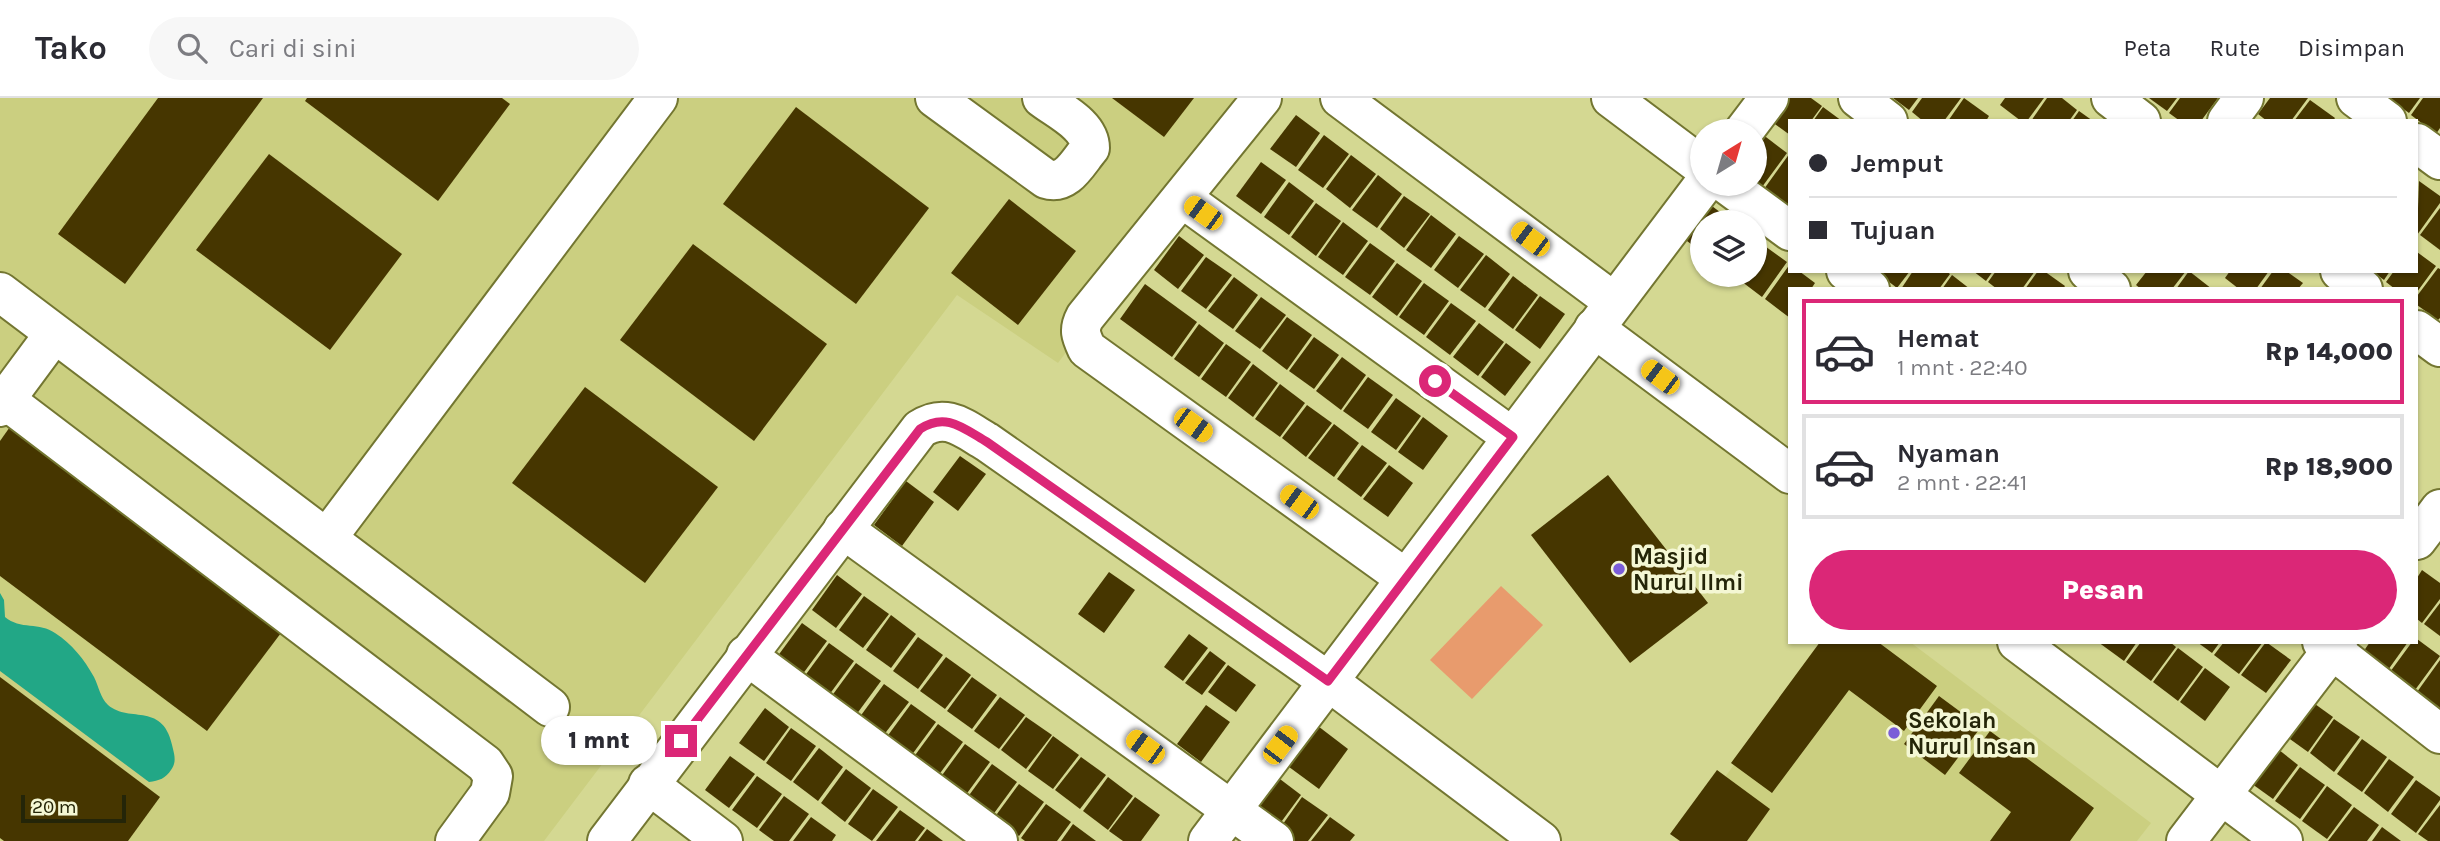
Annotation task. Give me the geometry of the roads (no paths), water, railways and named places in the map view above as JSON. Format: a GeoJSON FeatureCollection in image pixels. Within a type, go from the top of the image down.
{"type":"FeatureCollection","features":[{"type":"Feature","properties":{"kind":"street"},"geometry":{"type":"LineString","coordinates":[[327,538],[658,98]]}},
{"type":"Feature","properties":{"kind":"street"},"geometry":{"type":"LineString","coordinates":[[935,98],[1046,179],[1055,182],[1063,180],[1090,148],[1090,139],[1086,130],[1042,98]]}},
{"type":"Feature","properties":{"kind":"street"},"geometry":{"type":"LineString","coordinates":[[1262,98],[1085,317],[1080,327],[1081,335],[1087,349],[1405,578]]}},
{"type":"Feature","properties":{"kind":"street"},"geometry":{"type":"LineString","coordinates":[[1340,98],[1604,315],[1788,472]]}},
{"type":"Feature","properties":{"kind":"street"},"geometry":{"type":"LineString","coordinates":[[1611,98],[1690,157]]}},
{"type":"Feature","properties":{"kind":"street"},"geometry":{"type":"LineString","coordinates":[[1753,119],[1769,98]]}},
{"type":"Feature","properties":{"kind":"street"},"geometry":{"type":"LineString","coordinates":[[1858,98],[1885,119]]}},
{"type":"Feature","properties":{"kind":"street"},"geometry":{"type":"LineString","coordinates":[[2111,98],[2138,119]]}},
{"type":"Feature","properties":{"kind":"street"},"geometry":{"type":"LineString","coordinates":[[2228,119],[2244,98]]}},
{"type":"Feature","properties":{"kind":"street"},"geometry":{"type":"LineString","coordinates":[[2356,98],[2384,119]]}},
{"type":"Feature","properties":{"kind":"street"},"geometry":{"type":"LineString","coordinates":[[2418,144],[2440,160]]}},
{"type":"Feature","properties":{"kind":"street"},"geometry":{"type":"LineString","coordinates":[[1208,841],[1695,196]]}},
{"type":"Feature","properties":{"kind":"street"},"geometry":{"type":"LineString","coordinates":[[1742,196],[1788,230]]}},
{"type":"Feature","properties":{"kind":"street"},"geometry":{"type":"LineString","coordinates":[[1182,198],[1513,437]]}},
{"type":"Feature","properties":{"kind":"street"},"geometry":{"type":"LineString","coordinates":[[1849,273],[1867,287]]}},
{"type":"Feature","properties":{"kind":"street"},"geometry":{"type":"LineString","coordinates":[[2343,273],[2360,287]]}},
{"type":"Feature","properties":{"kind":"street"},"geometry":{"type":"LineString","coordinates":[[0,292],[550,707]]}},
{"type":"Feature","properties":{"kind":"street"},"geometry":{"type":"LineString","coordinates":[[2418,331],[2440,347]]}},
{"type":"Feature","properties":{"kind":"street"},"geometry":{"type":"LineString","coordinates":[[54,334],[2,401],[485,764],[493,776],[490,793],[455,841]]}},
{"type":"Feature","properties":{"kind":"street"},"geometry":{"type":"LineString","coordinates":[[607,841],[920,429],[930,423],[954,423],[987,442],[1328,681],[1541,841]]}},
{"type":"Feature","properties":{"kind":"street"},"geometry":{"type":"LineString","coordinates":[[842,529],[1274,841]]}},
{"type":"Feature","properties":{"kind":"street"},"geometry":{"type":"LineString","coordinates":[[2020,644],[2283,841]]}},
{"type":"Feature","properties":{"kind":"street"},"geometry":{"type":"LineString","coordinates":[[2186,841],[2331,645],[2440,733]]}},
{"type":"Feature","properties":{"kind":"street"},"geometry":{"type":"LineString","coordinates":[[746,655],[998,841]]}},
{"type":"Feature","properties":{"kind":"street"},"geometry":{"type":"LineString","coordinates":[[648,784],[723,841]]}},
{"type":"Feature","properties":{"kind":"water"},"geometry":{"type":"Polygon","coordinates":[[[0,593],[4,600],[5,617],[17,623],[49,630],[72,647],[90,670],[108,705],[162,724],[169,734],[175,757],[174,765],[167,775],[149,782],[0,671],[0,593]]]}},
{"type":"Feature","properties":{"kind":"place","name":"Masjid Nurul Ilmi"},"geometry":{"type":"Point","coordinates":[1619,569]}},
{"type":"Feature","properties":{"kind":"place","name":"Sekolah Nurul Insan"},"geometry":{"type":"Point","coordinates":[1894,733]}}]}
